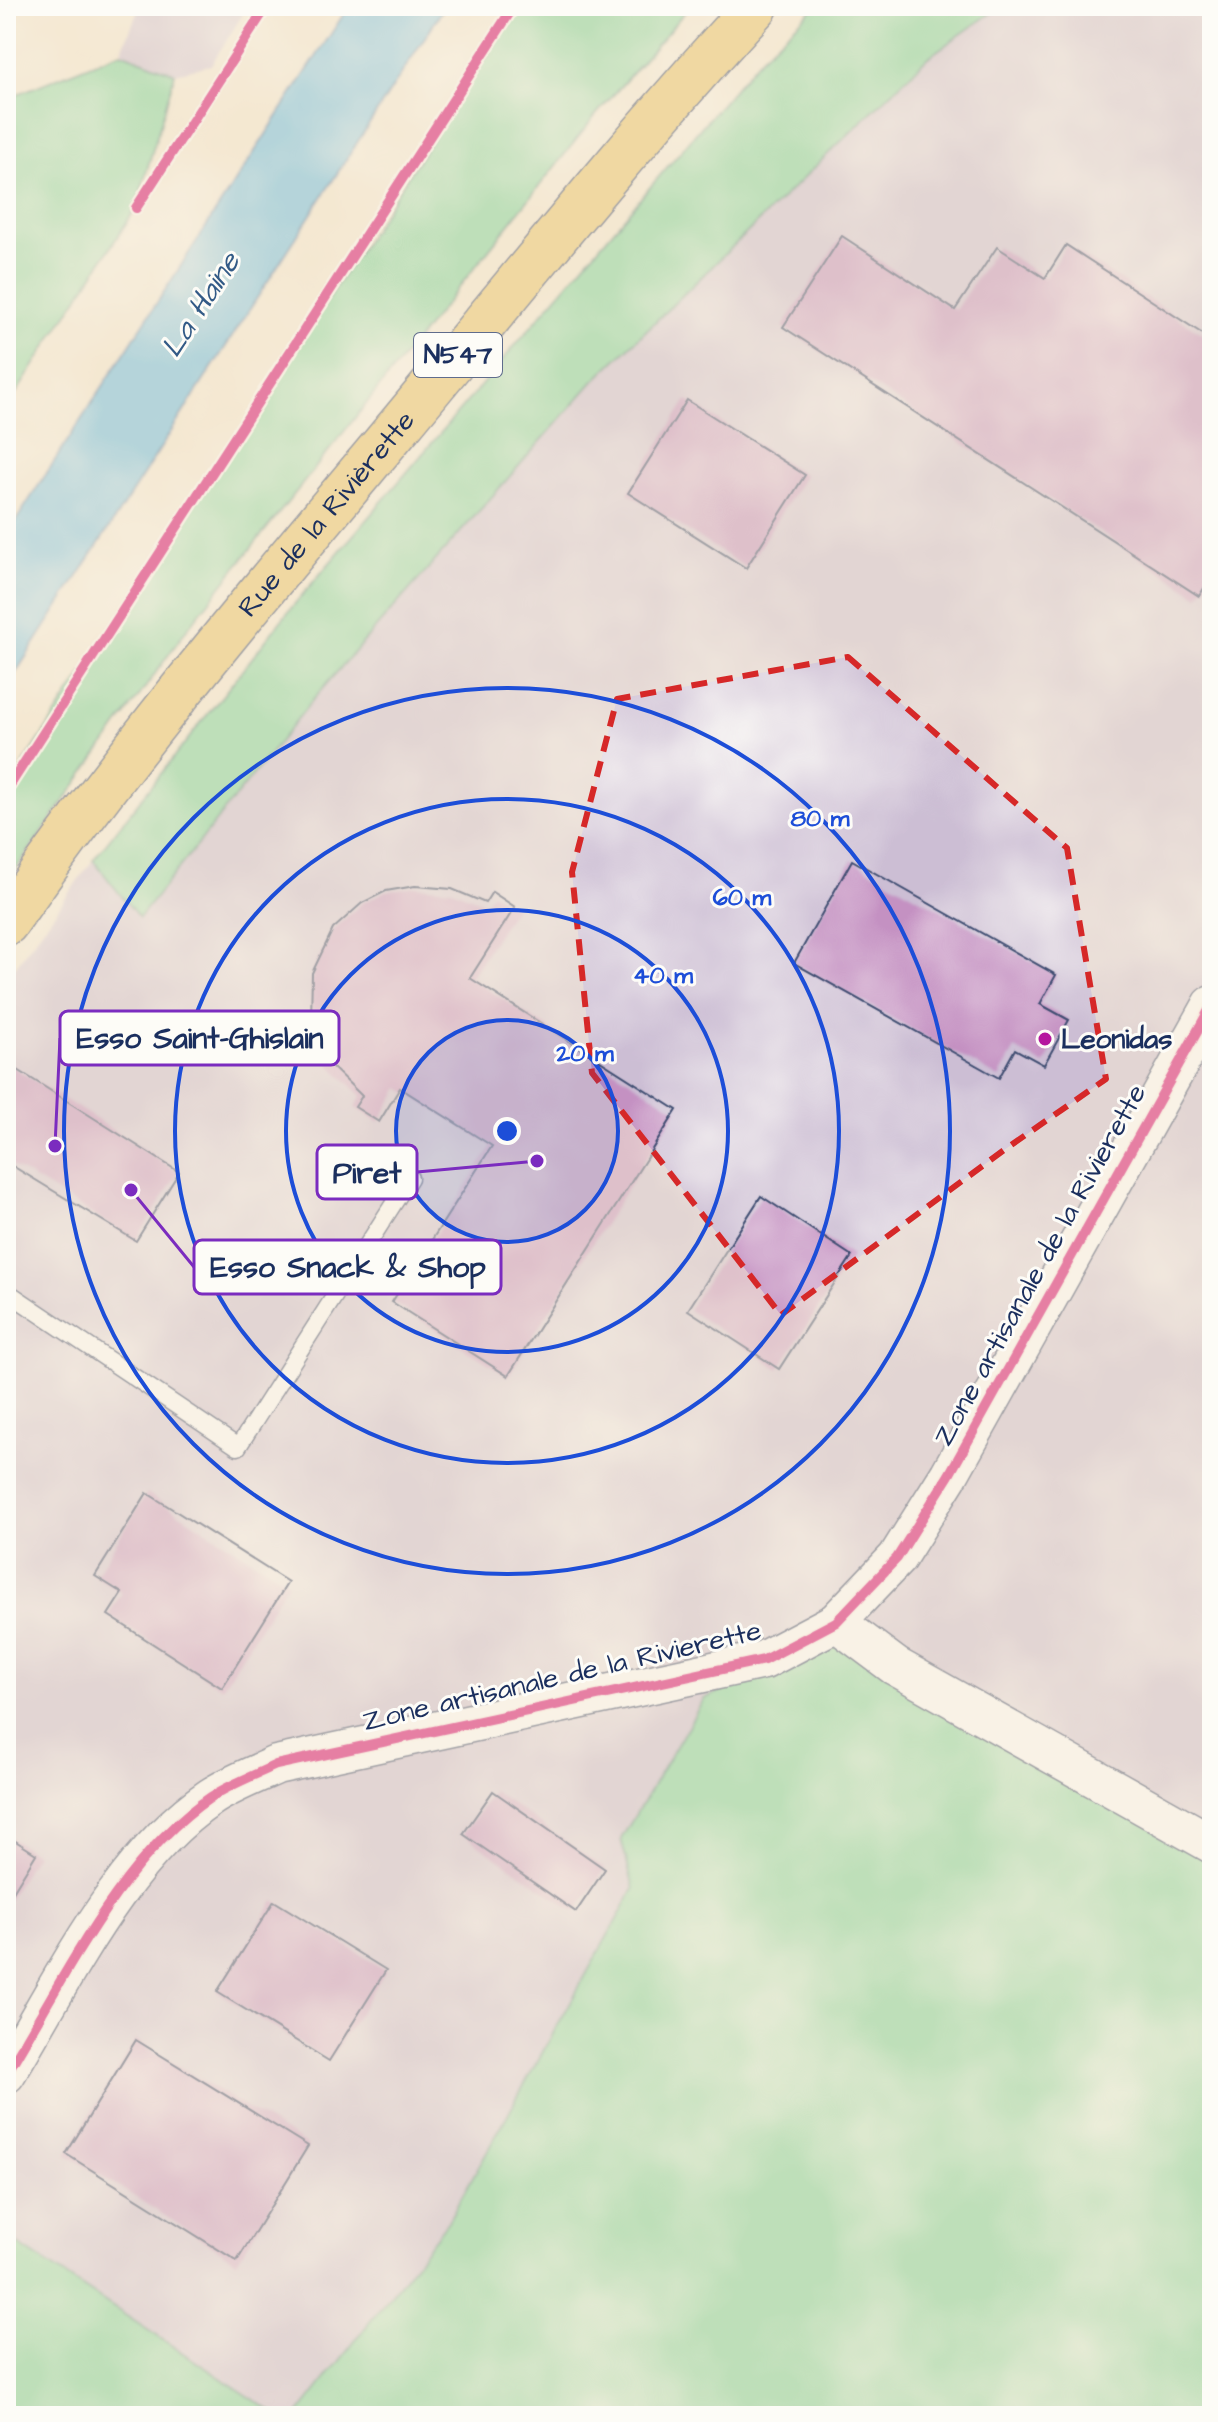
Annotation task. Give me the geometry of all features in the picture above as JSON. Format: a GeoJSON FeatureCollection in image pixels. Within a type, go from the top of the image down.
{"type":"FeatureCollection","features":[{"type":"Feature","properties":{"kind":"main road","name":"Rue de la Rivièrette"},"geometry":{"type":"LineString","coordinates":[[6,923],[165,710],[251,603],[651,126],[756,6]]}},
{"type":"Feature","properties":{"kind":"street","name":"Zone artisanale de la Rivierette"},"geometry":{"type":"LineString","coordinates":[[6,2074],[98,1923],[153,1846],[211,1797],[276,1765],[764,1660],[836,1622],[897,1558],[949,1475],[1212,1005]]}},
{"type":"Feature","properties":{"kind":"street"},"geometry":{"type":"LineString","coordinates":[[836,1622],[895,1666],[1212,1844]]}},
{"type":"Feature","properties":{"kind":"lane"},"geometry":{"type":"LineString","coordinates":[[6,1291],[238,1447],[410,1178]]}},
{"type":"Feature","properties":{"kind":"highlighted area"},"geometry":{"type":"Polygon","coordinates":[[[848,657],[1067,848],[1106,1079],[1004,1150],[781,1315],[592,1073],[572,872],[617,699],[848,657]]]}},
{"type":"Feature","properties":{"kind":"shaded area"},"geometry":{"type":"Polygon","coordinates":[[[140,6],[248,6],[211,65],[175,73],[121,52],[140,6]]]}},
{"type":"Feature","properties":{"kind":"shaded area"},"geometry":{"type":"Polygon","coordinates":[[[816,6],[1212,6],[1212,2416],[6,2416],[6,979],[93,860],[292,607],[761,57],[816,6]]]}},
{"type":"Feature","properties":{"kind":"green space"},"geometry":{"type":"Polygon","coordinates":[[[519,6],[690,6],[596,115],[187,629],[6,883],[6,791],[519,6]]]}},
{"type":"Feature","properties":{"kind":"green space"},"geometry":{"type":"Polygon","coordinates":[[[816,6],[1001,6],[927,58],[594,381],[315,697],[139,918],[93,860],[292,607],[761,57],[816,6]]]}},
{"type":"Feature","properties":{"kind":"green space"},"geometry":{"type":"Polygon","coordinates":[[[121,52],[175,73],[136,208],[6,409],[6,106],[10,97],[121,52]]]}},
{"type":"Feature","properties":{"kind":"green space"},"geometry":{"type":"Polygon","coordinates":[[[850,1633],[1212,1839],[1212,2416],[297,2416],[448,2221],[634,1889],[621,1839],[704,1699],[850,1633]]]}},
{"type":"Feature","properties":{"kind":"green space"},"geometry":{"type":"Polygon","coordinates":[[[6,2237],[279,2416],[6,2416],[6,2237]]]}},
{"type":"Feature","properties":{"kind":"water","name":"La Haine"},"geometry":{"type":"Polygon","coordinates":[[[349,6],[445,6],[6,688],[6,536],[349,6]]]}},
{"type":"Feature","properties":{"kind":"building"},"geometry":{"type":"Polygon","coordinates":[[[842,236],[955,310],[997,247],[1045,278],[1066,245],[1212,340],[1212,576],[1199,596],[783,327],[842,236]]]}},
{"type":"Feature","properties":{"kind":"building"},"geometry":{"type":"Polygon","coordinates":[[[687,400],[805,475],[746,568],[628,493],[687,400]]]}},
{"type":"Feature","properties":{"kind":"building"},"geometry":{"type":"Polygon","coordinates":[[[852,860],[1056,975],[1040,1004],[1069,1020],[1044,1065],[1015,1049],[999,1078],[794,963],[852,860]]]}},
{"type":"Feature","properties":{"kind":"building"},"geometry":{"type":"Polygon","coordinates":[[[415,886],[452,889],[485,903],[492,892],[515,907],[470,978],[677,1110],[508,1376],[392,1302],[492,1146],[400,1088],[379,1122],[355,1107],[362,1096],[329,1064],[311,1021],[312,973],[333,929],[362,903],[386,891],[415,886]]]}},
{"type":"Feature","properties":{"kind":"building"},"geometry":{"type":"Polygon","coordinates":[[[10,1065],[179,1172],[136,1241],[6,1162],[6,1072],[10,1065]]]}},
{"type":"Feature","properties":{"kind":"building"},"geometry":{"type":"Polygon","coordinates":[[[761,1196],[852,1256],[779,1369],[688,1310],[761,1196]]]}},
{"type":"Feature","properties":{"kind":"building"},"geometry":{"type":"Polygon","coordinates":[[[147,1493],[288,1582],[222,1688],[108,1615],[122,1593],[95,1576],[147,1493]]]}},
{"type":"Feature","properties":{"kind":"building"},"geometry":{"type":"Polygon","coordinates":[[[493,1791],[605,1869],[576,1912],[463,1834],[493,1791]]]}},
{"type":"Feature","properties":{"kind":"building"},"geometry":{"type":"Polygon","coordinates":[[[6,1835],[36,1854],[6,1903],[6,1835]]]}},
{"type":"Feature","properties":{"kind":"building"},"geometry":{"type":"Polygon","coordinates":[[[274,1901],[386,1970],[329,2061],[217,1992],[274,1901]]]}},
{"type":"Feature","properties":{"kind":"building"},"geometry":{"type":"Polygon","coordinates":[[[136,2040],[308,2146],[237,2261],[66,2154],[136,2040]]]}},
{"type":"Feature","properties":{"kind":"cycle path"},"geometry":{"type":"LineString","coordinates":[[136,208],[267,6]]}},
{"type":"Feature","properties":{"kind":"cycle path"},"geometry":{"type":"LineString","coordinates":[[6,791],[514,6]]}},
{"type":"Feature","properties":{"kind":"cycle path"},"geometry":{"type":"LineString","coordinates":[[6,2074],[71,1962],[121,1887],[148,1853],[178,1823],[227,1788],[276,1765],[764,1660],[836,1622],[897,1558],[949,1475],[1212,1005]]}},
{"type":"Feature","properties":{"kind":"place","name":"Leonidas"},"geometry":{"type":"Point","coordinates":[1045,1039]}},
{"type":"Feature","properties":{"kind":"place","name":"Esso Saint-Ghislain"},"geometry":{"type":"Point","coordinates":[55,1146]}},
{"type":"Feature","properties":{"kind":"place","name":"Piret"},"geometry":{"type":"Point","coordinates":[537,1161]}},
{"type":"Feature","properties":{"kind":"place","name":"Esso Snack & Shop"},"geometry":{"type":"Point","coordinates":[131,1190]}}]}
